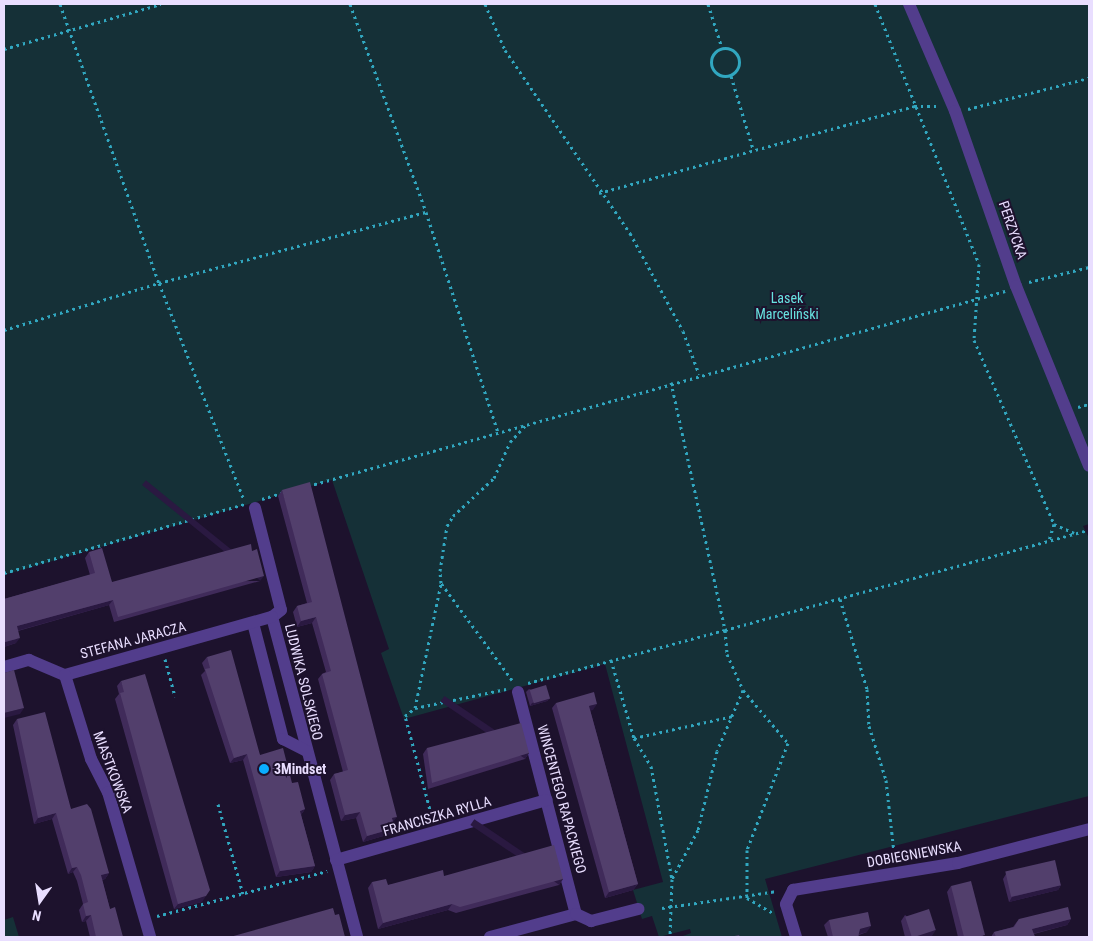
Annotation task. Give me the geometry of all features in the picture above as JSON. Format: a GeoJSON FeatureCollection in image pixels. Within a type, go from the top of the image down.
{"type":"FeatureCollection","features":[{"type":"Feature","properties":{"kind":"street","name":"PERZYCKA"},"geometry":{"type":"LineString","coordinates":[[909,4],[954,111],[1016,286],[1089,466]]}},
{"type":"Feature","properties":{"kind":"street","name":"LUDWIKA SOLSKIEGO"},"geometry":{"type":"LineString","coordinates":[[250,506],[282,610],[272,617],[307,751],[333,865],[357,937]]}},
{"type":"Feature","properties":{"kind":"street","name":"STEFANA JARACZA"},"geometry":{"type":"LineString","coordinates":[[65,675],[272,617]]}},
{"type":"Feature","properties":{"kind":"street","name":"LUDWIKA SOLSKIEGO"},"geometry":{"type":"LineString","coordinates":[[253,623],[283,739],[307,751]]}},
{"type":"Feature","properties":{"kind":"street"},"geometry":{"type":"LineString","coordinates":[[4,667],[29,660],[65,675]]}},
{"type":"Feature","properties":{"kind":"street","name":"MIASTKOWSKA"},"geometry":{"type":"LineString","coordinates":[[65,675],[91,759],[108,792],[150,937]]}},
{"type":"Feature","properties":{"kind":"street","name":"WINCENTEGO RAPACKIEGO"},"geometry":{"type":"LineString","coordinates":[[517,689],[576,914]]}},
{"type":"Feature","properties":{"kind":"street","name":"FRANCISZKA RYLLA"},"geometry":{"type":"LineString","coordinates":[[333,865],[436,832],[547,800]]}},
{"type":"Feature","properties":{"kind":"street","name":"DOBIEGNIEWSKA"},"geometry":{"type":"LineString","coordinates":[[793,890],[958,863],[1089,829]]}},
{"type":"Feature","properties":{"kind":"street"},"geometry":{"type":"LineString","coordinates":[[793,890],[786,904],[796,937]]}},
{"type":"Feature","properties":{"kind":"street"},"geometry":{"type":"LineString","coordinates":[[490,937],[576,914],[591,922],[638,909]]}},
{"type":"Feature","properties":{"kind":"path"},"geometry":{"type":"LineString","coordinates":[[60,4],[159,283],[250,506]]}},
{"type":"Feature","properties":{"kind":"path"},"geometry":{"type":"LineString","coordinates":[[4,49],[161,4]]}},
{"type":"Feature","properties":{"kind":"path"},"geometry":{"type":"LineString","coordinates":[[350,4],[426,212],[498,432]]}},
{"type":"Feature","properties":{"kind":"path"},"geometry":{"type":"LineString","coordinates":[[485,4],[505,50],[599,193],[630,233],[683,331],[699,374]]}},
{"type":"Feature","properties":{"kind":"path"},"geometry":{"type":"LineString","coordinates":[[708,4],[722,48],[737,55],[739,64],[731,76]]}},
{"type":"Feature","properties":{"kind":"path"},"geometry":{"type":"LineString","coordinates":[[874,4],[979,264],[974,301],[974,340],[1054,524],[1049,541]]}},
{"type":"Feature","properties":{"kind":"path"},"geometry":{"type":"LineString","coordinates":[[722,48],[714,52],[711,68],[731,76]]}},
{"type":"Feature","properties":{"kind":"path"},"geometry":{"type":"LineString","coordinates":[[731,76],[753,149]]}},
{"type":"Feature","properties":{"kind":"path"},"geometry":{"type":"LineString","coordinates":[[962,110],[1089,78]]}},
{"type":"Feature","properties":{"kind":"path"},"geometry":{"type":"LineString","coordinates":[[599,193],[914,106],[928,103],[945,108]]}},
{"type":"Feature","properties":{"kind":"path"},"geometry":{"type":"LineString","coordinates":[[4,330],[159,283],[426,212]]}},
{"type":"Feature","properties":{"kind":"path"},"geometry":{"type":"LineString","coordinates":[[1024,284],[1089,267]]}},
{"type":"Feature","properties":{"kind":"path"},"geometry":{"type":"LineString","coordinates":[[302,487],[699,374],[974,301],[1009,289]]}},
{"type":"Feature","properties":{"kind":"path"},"geometry":{"type":"LineString","coordinates":[[671,382],[725,630],[727,654],[744,690],[788,743],[748,850],[747,898]]}},
{"type":"Feature","properties":{"kind":"path"},"geometry":{"type":"LineString","coordinates":[[415,708],[441,583],[447,526],[476,490],[494,478],[510,442],[529,423]]}},
{"type":"Feature","properties":{"kind":"path"},"geometry":{"type":"LineString","coordinates":[[4,573],[250,506],[292,490]]}},
{"type":"Feature","properties":{"kind":"path"},"geometry":{"type":"LineString","coordinates":[[1054,524],[1074,534]]}},
{"type":"Feature","properties":{"kind":"path"},"geometry":{"type":"LineString","coordinates":[[436,832],[404,716],[415,708],[517,689],[611,660],[1089,530]]}},
{"type":"Feature","properties":{"kind":"path"},"geometry":{"type":"LineString","coordinates":[[441,583],[517,689]]}},
{"type":"Feature","properties":{"kind":"path"},"geometry":{"type":"LineString","coordinates":[[840,599],[867,689],[869,726],[886,780],[890,836],[898,872]]}},
{"type":"Feature","properties":{"kind":"path"},"geometry":{"type":"LineString","coordinates":[[164,655],[175,697]]}},
{"type":"Feature","properties":{"kind":"path"},"geometry":{"type":"LineString","coordinates":[[611,660],[634,738],[651,766],[672,879],[670,937]]}},
{"type":"Feature","properties":{"kind":"path"},"geometry":{"type":"LineString","coordinates":[[672,879],[698,830],[717,751],[744,690]]}},
{"type":"Feature","properties":{"kind":"path"},"geometry":{"type":"LineString","coordinates":[[634,738],[734,716]]}},
{"type":"Feature","properties":{"kind":"path"},"geometry":{"type":"LineString","coordinates":[[218,804],[243,894]]}},
{"type":"Feature","properties":{"kind":"path"},"geometry":{"type":"LineString","coordinates":[[151,918],[243,894],[333,865]]}},
{"type":"Feature","properties":{"kind":"path"},"geometry":{"type":"LineString","coordinates":[[662,908],[747,898],[793,890]]}},
{"type":"Feature","properties":{"kind":"path"},"geometry":{"type":"LineString","coordinates":[[747,898],[780,920]]}},
{"type":"Feature","properties":{"kind":"green space","name":"Lasek Marceliński"},"geometry":{"type":"Polygon","coordinates":[[[4,4],[1089,4],[1089,524],[1083,526],[1089,538],[1089,796],[765,879],[782,937],[680,937],[691,933],[690,929],[659,937],[652,916],[642,919],[633,890],[663,882],[605,664],[404,719],[381,653],[389,649],[332,480],[4,575],[4,4]]]}},
{"type":"Feature","properties":{"kind":"green space"},"geometry":{"type":"Polygon","coordinates":[[[13,917],[19,937],[4,937],[4,920],[13,917]]]}},
{"type":"Feature","properties":{"kind":"building"},"geometry":{"type":"Polygon","coordinates":[[[310,482],[397,817],[392,818],[395,828],[367,836],[360,812],[345,815],[334,774],[348,770],[322,674],[331,671],[316,617],[301,621],[297,606],[312,602],[282,490],[310,482]]]}},
{"type":"Feature","properties":{"kind":"building"},"geometry":{"type":"Polygon","coordinates":[[[251,544],[252,551],[257,549],[264,576],[118,617],[113,600],[17,626],[20,638],[5,642],[4,599],[95,573],[89,552],[102,548],[112,582],[251,544]]]}},
{"type":"Feature","properties":{"kind":"building"},"geometry":{"type":"Polygon","coordinates":[[[231,650],[260,755],[283,748],[292,783],[298,782],[305,809],[300,811],[315,866],[280,871],[247,754],[234,758],[205,669],[210,668],[207,657],[231,650]]]}},
{"type":"Feature","properties":{"kind":"building"},"geometry":{"type":"Polygon","coordinates":[[[14,670],[24,708],[4,713],[4,673],[14,670]]]}},
{"type":"Feature","properties":{"kind":"building"},"geometry":{"type":"Polygon","coordinates":[[[145,674],[210,890],[206,896],[178,904],[120,693],[124,692],[121,681],[145,674]]]}},
{"type":"Feature","properties":{"kind":"building"},"geometry":{"type":"Polygon","coordinates":[[[546,685],[550,698],[534,703],[530,690],[546,685]]]}},
{"type":"Feature","properties":{"kind":"building"},"geometry":{"type":"Polygon","coordinates":[[[594,692],[597,704],[589,706],[638,884],[609,892],[556,703],[594,692]]]}},
{"type":"Feature","properties":{"kind":"building"},"geometry":{"type":"Polygon","coordinates":[[[45,712],[71,809],[87,804],[91,809],[109,873],[101,875],[110,909],[115,907],[123,937],[96,937],[91,915],[86,916],[83,904],[88,902],[81,875],[77,867],[72,868],[56,813],[38,818],[17,719],[45,712]]]}},
{"type":"Feature","properties":{"kind":"building"},"geometry":{"type":"Polygon","coordinates":[[[521,723],[529,753],[432,783],[427,748],[521,723]]]}},
{"type":"Feature","properties":{"kind":"building"},"geometry":{"type":"Polygon","coordinates":[[[554,845],[563,879],[460,907],[452,904],[383,923],[372,882],[386,879],[388,885],[443,870],[444,876],[554,845]]]}},
{"type":"Feature","properties":{"kind":"building"},"geometry":{"type":"Polygon","coordinates":[[[1055,860],[1061,885],[1011,897],[1005,871],[1055,860]]]}},
{"type":"Feature","properties":{"kind":"building"},"geometry":{"type":"Polygon","coordinates":[[[971,881],[985,935],[964,937],[951,886],[971,881]]]}},
{"type":"Feature","properties":{"kind":"building"},"geometry":{"type":"Polygon","coordinates":[[[1068,907],[1071,919],[1032,929],[1035,937],[996,937],[994,932],[1014,927],[1019,919],[1068,907]]]}},
{"type":"Feature","properties":{"kind":"building"},"geometry":{"type":"Polygon","coordinates":[[[333,908],[335,915],[339,914],[345,937],[230,937],[333,908]]]}},
{"type":"Feature","properties":{"kind":"building"},"geometry":{"type":"Polygon","coordinates":[[[929,909],[936,930],[912,937],[905,917],[929,909]]]}},
{"type":"Feature","properties":{"kind":"building"},"geometry":{"type":"Polygon","coordinates":[[[868,912],[871,926],[860,929],[858,937],[833,937],[829,920],[868,912]]]}},
{"type":"Feature","properties":{"kind":"place","name":"3Mindset"},"geometry":{"type":"Point","coordinates":[264,769]}}]}
